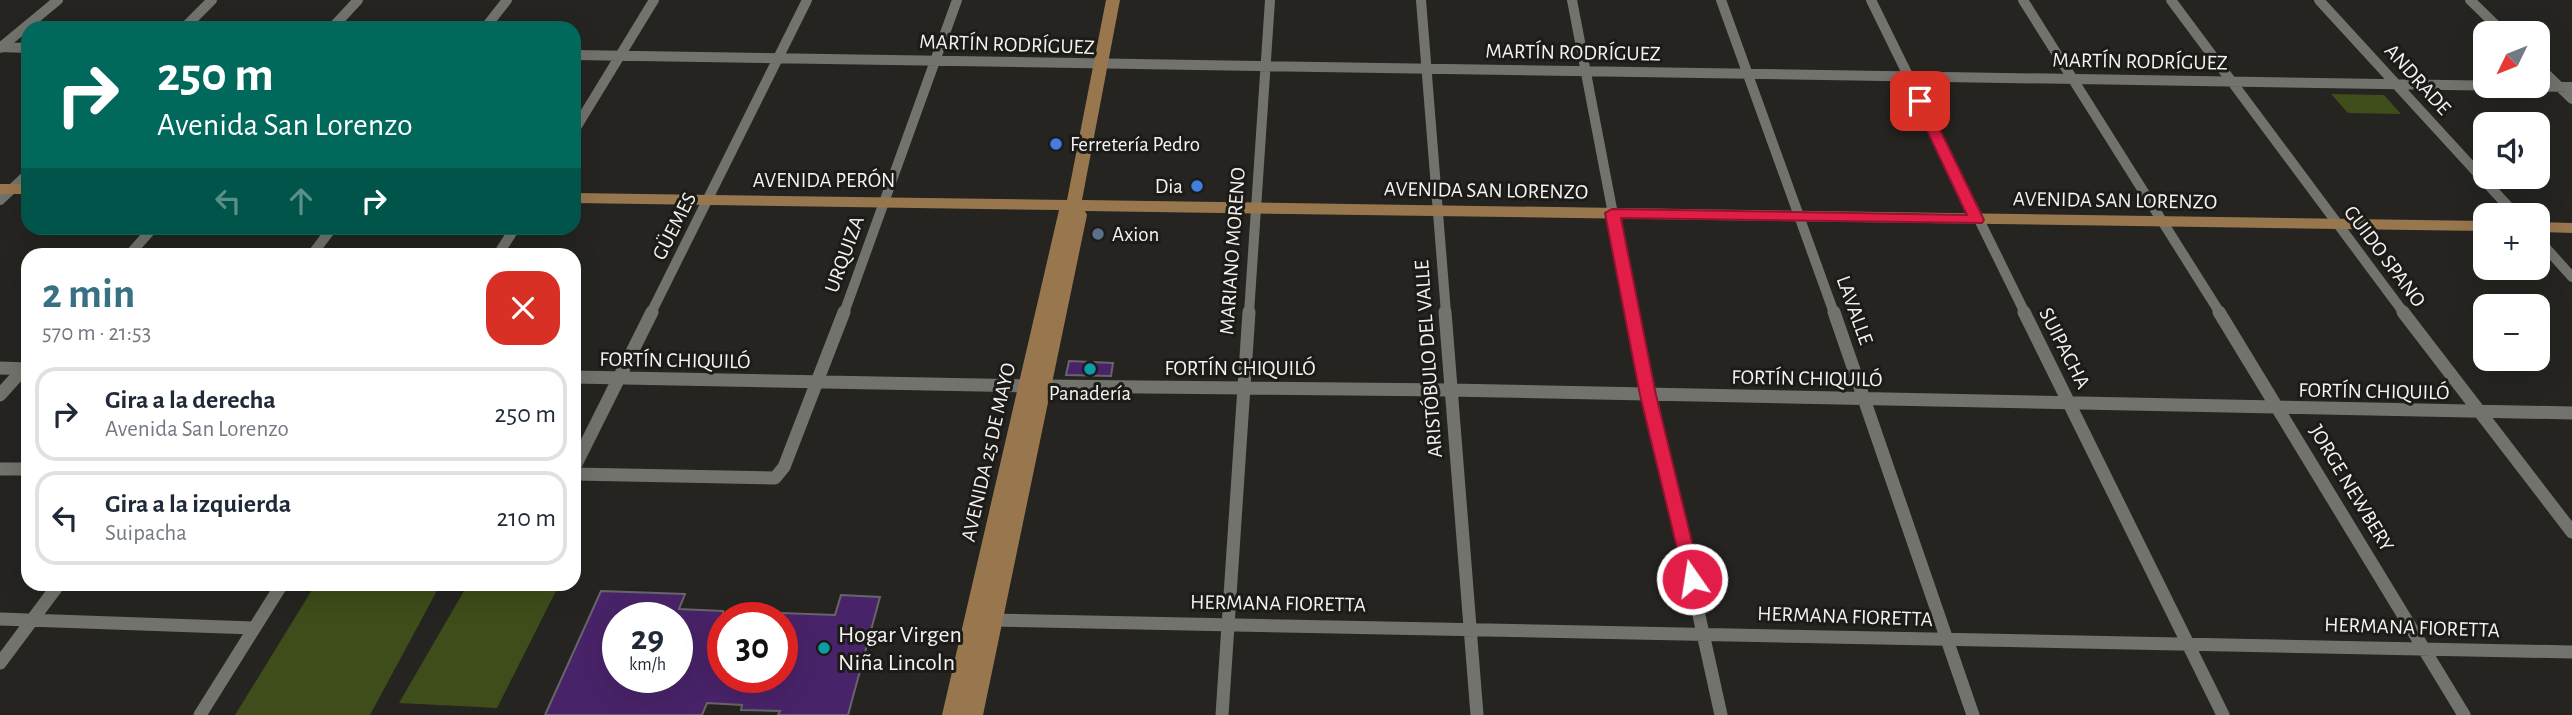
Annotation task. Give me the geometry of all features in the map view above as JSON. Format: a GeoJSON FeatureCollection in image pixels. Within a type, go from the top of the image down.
{"type":"FeatureCollection","features":[{"type":"Feature","properties":{"kind":"main road","name":"AVENIDA 25 DE MAYO"},"geometry":{"type":"LineString","coordinates":[[953,715],[982,620],[1035,386],[1079,215],[1074,203],[1113,0]]}},
{"type":"Feature","properties":{"kind":"main road","name":"AVENIDA PERÓN"},"geometry":{"type":"LineString","coordinates":[[581,198],[1074,203]]}},
{"type":"Feature","properties":{"kind":"main road","name":"AVENIDA SAN LORENZO"},"geometry":{"type":"LineString","coordinates":[[1074,203],[1977,220],[2473,226]]}},
{"type":"Feature","properties":{"kind":"main road"},"geometry":{"type":"LineString","coordinates":[[2550,227],[2572,228]]}},
{"type":"Feature","properties":{"kind":"main road","name":"AVENIDA 25 DE MAYO"},"geometry":{"type":"LineString","coordinates":[[972,715],[982,620]]}},
{"type":"Feature","properties":{"kind":"street"},"geometry":{"type":"LineString","coordinates":[[33,21],[58,0]]}},
{"type":"Feature","properties":{"kind":"street"},"geometry":{"type":"LineString","coordinates":[[191,21],[212,0]]}},
{"type":"Feature","properties":{"kind":"street"},"geometry":{"type":"LineString","coordinates":[[338,21],[358,0]]}},
{"type":"Feature","properties":{"kind":"street"},"geometry":{"type":"LineString","coordinates":[[490,21],[507,0]]}},
{"type":"Feature","properties":{"kind":"street"},"geometry":{"type":"LineString","coordinates":[[581,119],[654,0]]}},
{"type":"Feature","properties":{"kind":"street","name":"GÜEMES"},"geometry":{"type":"LineString","coordinates":[[581,454],[807,0]]}},
{"type":"Feature","properties":{"kind":"street","name":"URQUIZA"},"geometry":{"type":"LineString","coordinates":[[581,474],[763,480],[775,478],[784,467],[819,382],[957,0]]}},
{"type":"Feature","properties":{"kind":"street","name":"MARIANO MORENO"},"geometry":{"type":"LineString","coordinates":[[1222,715],[1269,0]]}},
{"type":"Feature","properties":{"kind":"street","name":"ARISTÓBULO DEL VALLE"},"geometry":{"type":"LineString","coordinates":[[1421,0],[1477,715]]}},
{"type":"Feature","properties":{"kind":"street"},"geometry":{"type":"LineString","coordinates":[[1572,0],[1648,395],[1705,632],[1721,715]]}},
{"type":"Feature","properties":{"kind":"street","name":"LAVALLE"},"geometry":{"type":"LineString","coordinates":[[1721,0],[1797,217],[1865,398],[1973,715]]}},
{"type":"Feature","properties":{"kind":"street","name":"SUIPACHA"},"geometry":{"type":"LineString","coordinates":[[1871,0],[2223,715]]}},
{"type":"Feature","properties":{"kind":"street","name":"JORGE NEWBERY"},"geometry":{"type":"LineString","coordinates":[[2023,0],[2280,408],[2464,715]]}},
{"type":"Feature","properties":{"kind":"street","name":"GUIDO SPANO"},"geometry":{"type":"LineString","coordinates":[[2171,0],[2235,82],[2336,224],[2572,532]]}},
{"type":"Feature","properties":{"kind":"street","name":"ANDRADE"},"geometry":{"type":"LineString","coordinates":[[2319,0],[2505,203]]}},
{"type":"Feature","properties":{"kind":"street"},"geometry":{"type":"LineString","coordinates":[[2470,0],[2492,21]]}},
{"type":"Feature","properties":{"kind":"street"},"geometry":{"type":"LineString","coordinates":[[0,48],[21,31]]}},
{"type":"Feature","properties":{"kind":"street"},"geometry":{"type":"LineString","coordinates":[[0,48],[21,48]]}},
{"type":"Feature","properties":{"kind":"street","name":"MARTÍN RODRÍGUEZ"},"geometry":{"type":"LineString","coordinates":[[581,55],[1100,66],[1426,68],[2572,87]]}},
{"type":"Feature","properties":{"kind":"street"},"geometry":{"type":"LineString","coordinates":[[2550,78],[2572,99]]}},
{"type":"Feature","properties":{"kind":"street"},"geometry":{"type":"LineString","coordinates":[[4,192],[21,179]]}},
{"type":"Feature","properties":{"kind":"street"},"geometry":{"type":"LineString","coordinates":[[2550,252],[2572,277]]}},
{"type":"Feature","properties":{"kind":"street"},"geometry":{"type":"LineString","coordinates":[[0,368],[21,367]]}},
{"type":"Feature","properties":{"kind":"street"},"geometry":{"type":"LineString","coordinates":[[0,395],[21,373]]}},
{"type":"Feature","properties":{"kind":"street","name":"FORTÍN CHIQUILÓ"},"geometry":{"type":"LineString","coordinates":[[581,377],[1035,386],[1450,390],[2572,414]]}},
{"type":"Feature","properties":{"kind":"street"},"geometry":{"type":"LineString","coordinates":[[0,469],[21,469]]}},
{"type":"Feature","properties":{"kind":"street"},"geometry":{"type":"LineString","coordinates":[[0,663],[55,591]]}},
{"type":"Feature","properties":{"kind":"street"},"geometry":{"type":"LineString","coordinates":[[200,715],[277,591]]}},
{"type":"Feature","properties":{"kind":"street"},"geometry":{"type":"LineString","coordinates":[[0,620],[253,628]]}},
{"type":"Feature","properties":{"kind":"street","name":"HERMANA FIORETTA"},"geometry":{"type":"LineString","coordinates":[[982,620],[1705,632],[1946,641],[2187,642],[2572,652]]}},
{"type":"Feature","properties":{"kind":"green space"},"geometry":{"type":"Polygon","coordinates":[[[2331,94],[2384,95],[2401,114],[2348,113],[2331,94]]]}},
{"type":"Feature","properties":{"kind":"green space"},"geometry":{"type":"Polygon","coordinates":[[[311,591],[437,591],[370,715],[235,715],[311,591]]]}},
{"type":"Feature","properties":{"kind":"green space"},"geometry":{"type":"Polygon","coordinates":[[[464,591],[556,591],[497,708],[399,703],[464,591]]]}},
{"type":"Feature","properties":{"kind":"building","name":"Panadería"},"geometry":{"type":"Polygon","coordinates":[[[1069,361],[1113,363],[1111,376],[1066,375],[1069,361]]]}},
{"type":"Feature","properties":{"kind":"building","name":"Hogar Virgen Niña Lincoln"},"geometry":{"type":"Polygon","coordinates":[[[601,591],[685,594],[682,602],[602,602],[602,693],[693,693],[693,610],[707,610],[707,693],[798,693],[798,614],[835,615],[841,595],[880,597],[848,715],[778,715],[780,711],[741,710],[742,705],[707,703],[702,715],[545,715],[601,591]]]}},
{"type":"Feature","properties":{"kind":"place","name":"Ferretería Pedro"},"geometry":{"type":"Point","coordinates":[1056,144]}},
{"type":"Feature","properties":{"kind":"place","name":"Dia"},"geometry":{"type":"Point","coordinates":[1197,186]}},
{"type":"Feature","properties":{"kind":"place","name":"Axion"},"geometry":{"type":"Point","coordinates":[1098,234]}},
{"type":"Feature","properties":{"kind":"place","name":"Panadería"},"geometry":{"type":"Point","coordinates":[1090,369]}},
{"type":"Feature","properties":{"kind":"place","name":"Hogar Virgen Niña Lincoln"},"geometry":{"type":"Point","coordinates":[824,648]}},
{"type":"Feature","properties":{"kind":"route"},"geometry":{"type":"LineString","coordinates":[[1692,579],[1648,395],[1612,213],[1977,220],[1920,101]]}}]}
